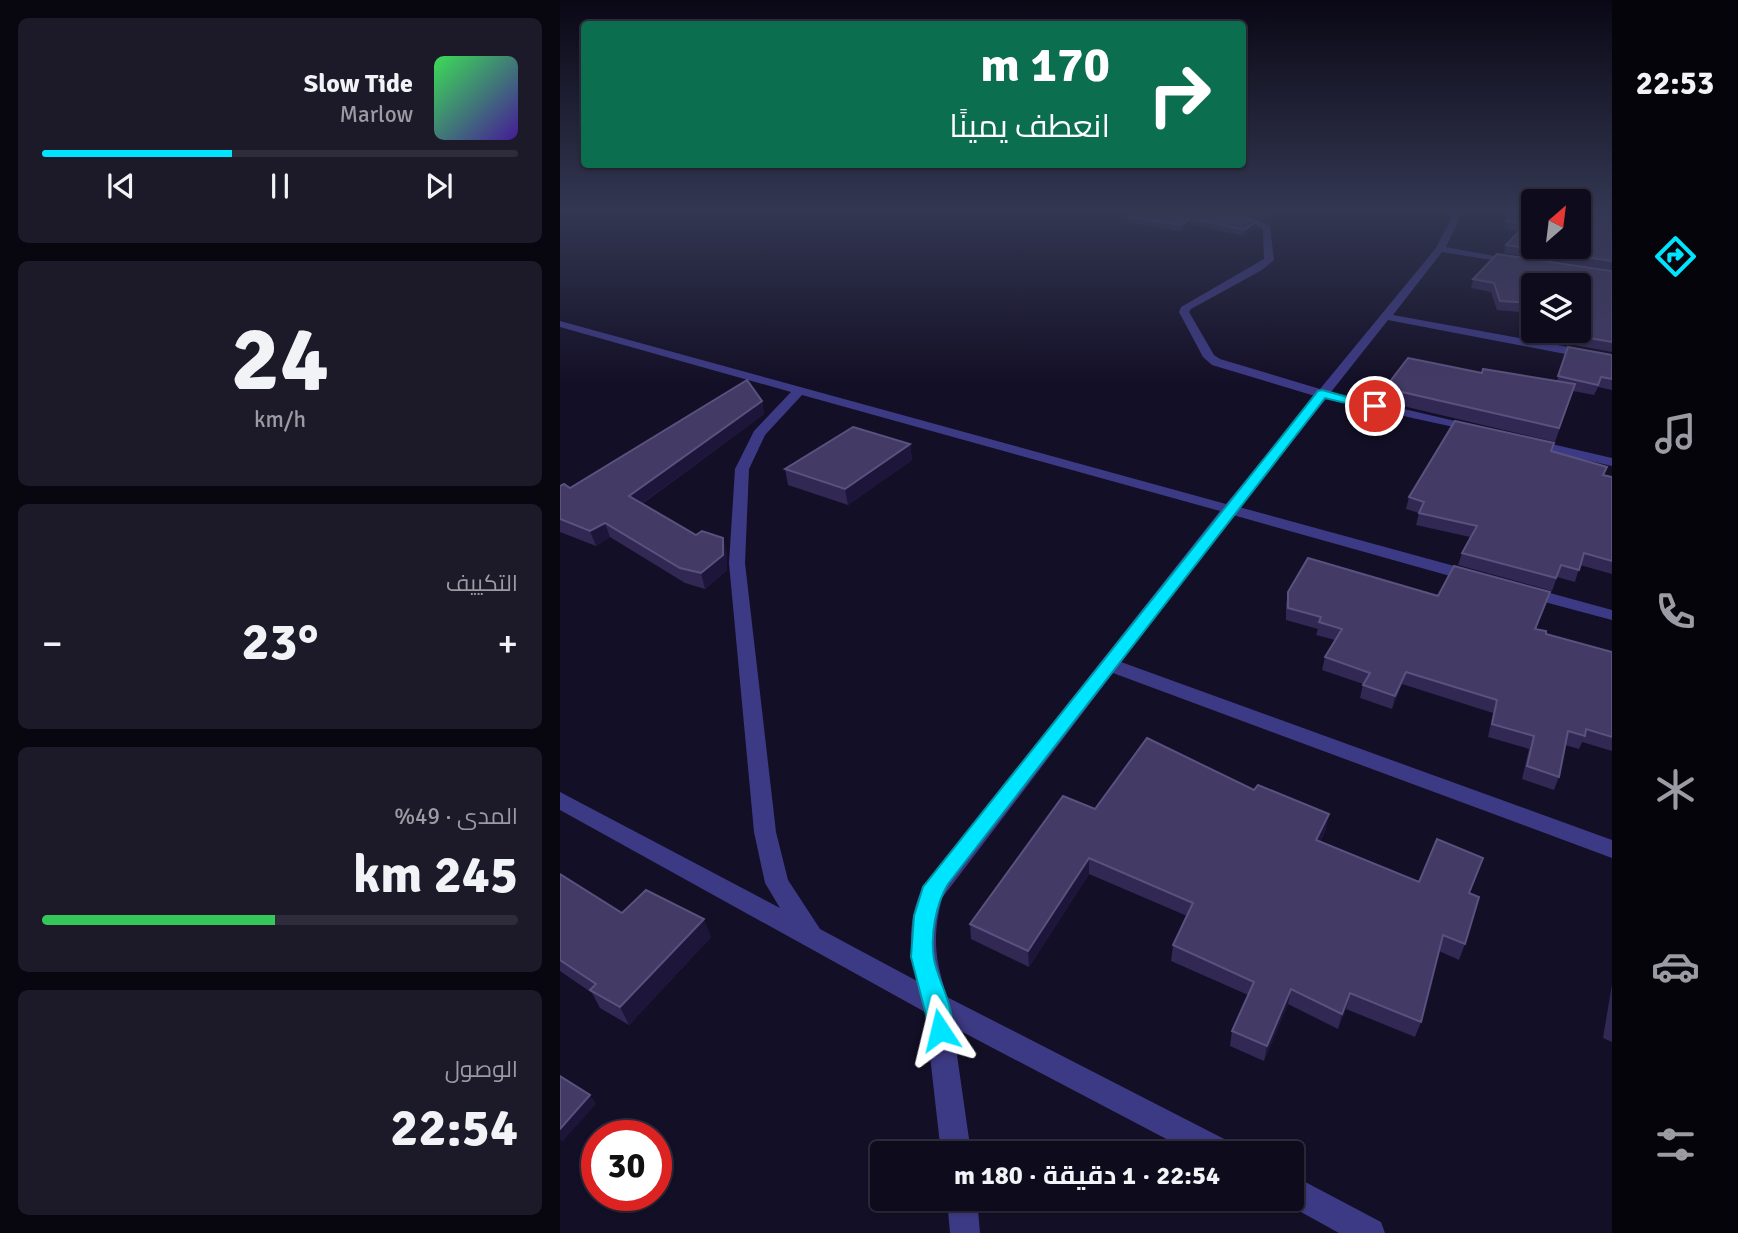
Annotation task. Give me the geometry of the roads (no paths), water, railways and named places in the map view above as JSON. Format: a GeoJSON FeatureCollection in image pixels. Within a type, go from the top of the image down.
{"type":"FeatureCollection","features":[{"type":"Feature","properties":{"kind":"street"},"geometry":{"type":"LineString","coordinates":[[1258,269],[1186,307],[1184,312],[1209,358],[1228,367],[1322,394],[1493,434]]}},
{"type":"Feature","properties":{"kind":"street"},"geometry":{"type":"LineString","coordinates":[[954,1141],[937,1005],[922,957],[925,916],[931,894],[1229,510],[1425,269]]}},
{"type":"Feature","properties":{"kind":"street"},"geometry":{"type":"LineString","coordinates":[[1387,317],[1612,359]]}},
{"type":"Feature","properties":{"kind":"street"},"geometry":{"type":"LineString","coordinates":[[560,324],[1612,615]]}},
{"type":"Feature","properties":{"kind":"street"},"geometry":{"type":"LineString","coordinates":[[800,389],[760,434],[742,469],[737,563],[765,832],[778,883],[810,936]]}},
{"type":"Feature","properties":{"kind":"street"},"geometry":{"type":"LineString","coordinates":[[1520,440],[1612,462]]}},
{"type":"Feature","properties":{"kind":"street"},"geometry":{"type":"LineString","coordinates":[[1108,664],[1612,849]]}},
{"type":"Feature","properties":{"kind":"street"},"geometry":{"type":"LineString","coordinates":[[560,800],[937,1005],[1199,1141]]}},
{"type":"Feature","properties":{"kind":"street"},"geometry":{"type":"LineString","coordinates":[[1304,1197],[1370,1233]]}},
{"type":"Feature","properties":{"kind":"street"},"geometry":{"type":"LineString","coordinates":[[963,1211],[965,1233]]}}]}
